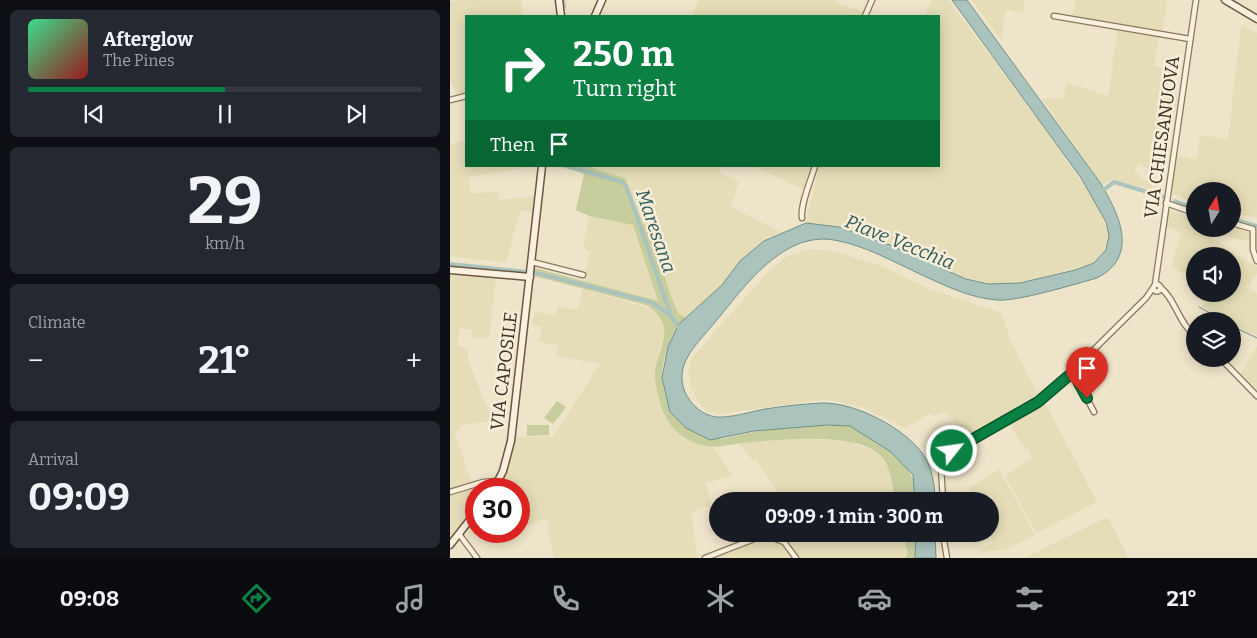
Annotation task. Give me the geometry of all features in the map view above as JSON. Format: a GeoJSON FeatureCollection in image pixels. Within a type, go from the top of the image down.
{"type":"FeatureCollection","features":[{"type":"Feature","properties":{"kind":"street"},"geometry":{"type":"LineString","coordinates":[[560,0],[561,15]]}},
{"type":"Feature","properties":{"kind":"street"},"geometry":{"type":"LineString","coordinates":[[595,15],[602,0]]}},
{"type":"Feature","properties":{"kind":"street"},"geometry":{"type":"LineString","coordinates":[[865,15],[872,0]]}},
{"type":"Feature","properties":{"kind":"street","name":"VIA CHIESANUOVA"},"geometry":{"type":"LineString","coordinates":[[1157,288],[1166,203],[1196,0]]}},
{"type":"Feature","properties":{"kind":"street"},"geometry":{"type":"LineString","coordinates":[[1218,0],[1232,4]]}},
{"type":"Feature","properties":{"kind":"street"},"geometry":{"type":"LineString","coordinates":[[1225,0],[1257,19]]}},
{"type":"Feature","properties":{"kind":"street"},"geometry":{"type":"LineString","coordinates":[[1054,16],[1190,39]]}},
{"type":"Feature","properties":{"kind":"street"},"geometry":{"type":"LineString","coordinates":[[450,100],[465,96]]}},
{"type":"Feature","properties":{"kind":"street","name":"VIA CAPOSILE"},"geometry":{"type":"LineString","coordinates":[[499,478],[507,461],[511,441],[542,167]]}},
{"type":"Feature","properties":{"kind":"street"},"geometry":{"type":"LineString","coordinates":[[802,218],[800,210],[806,198],[815,167]]}},
{"type":"Feature","properties":{"kind":"street"},"geometry":{"type":"LineString","coordinates":[[1166,203],[1186,210]]}},
{"type":"Feature","properties":{"kind":"street"},"geometry":{"type":"LineString","coordinates":[[1241,226],[1253,229],[1253,250],[1257,260]]}},
{"type":"Feature","properties":{"kind":"street"},"geometry":{"type":"LineString","coordinates":[[450,270],[531,270],[583,275]]}},
{"type":"Feature","properties":{"kind":"street"},"geometry":{"type":"LineString","coordinates":[[942,492],[941,468],[945,457],[1043,398],[1073,372],[1157,288],[1171,300],[1182,323],[1186,327]]}},
{"type":"Feature","properties":{"kind":"street"},"geometry":{"type":"LineString","coordinates":[[1229,367],[1257,396]]}},
{"type":"Feature","properties":{"kind":"street"},"geometry":{"type":"LineString","coordinates":[[1073,372],[1094,412]]}},
{"type":"Feature","properties":{"kind":"street"},"geometry":{"type":"LineString","coordinates":[[450,492],[465,487]]}},
{"type":"Feature","properties":{"kind":"street"},"geometry":{"type":"LineString","coordinates":[[450,545],[465,526]]}},
{"type":"Feature","properties":{"kind":"street"},"geometry":{"type":"LineString","coordinates":[[459,534],[477,558]]}},
{"type":"Feature","properties":{"kind":"street"},"geometry":{"type":"LineString","coordinates":[[705,558],[764,534],[784,542],[796,558]]}},
{"type":"Feature","properties":{"kind":"street"},"geometry":{"type":"LineString","coordinates":[[945,542],[947,558]]}},
{"type":"Feature","properties":{"kind":"shaded area"},"geometry":{"type":"Polygon","coordinates":[[[463,0],[521,0],[523,15],[465,15],[465,98],[460,99],[450,80],[450,2],[463,0]]]}},
{"type":"Feature","properties":{"kind":"shaded area"},"geometry":{"type":"Polygon","coordinates":[[[699,0],[837,0],[837,3],[864,12],[863,15],[692,15],[699,0]]]}},
{"type":"Feature","properties":{"kind":"shaded area"},"geometry":{"type":"Polygon","coordinates":[[[932,0],[948,0],[1037,118],[1097,205],[1109,235],[1106,250],[1094,263],[1020,283],[1000,285],[978,283],[890,245],[839,227],[806,223],[819,167],[940,167],[940,15],[924,15],[932,0]]]}},
{"type":"Feature","properties":{"kind":"shaded area"},"geometry":{"type":"Polygon","coordinates":[[[972,0],[1025,0],[1023,12],[1006,10],[1001,40],[972,0]]]}},
{"type":"Feature","properties":{"kind":"shaded area"},"geometry":{"type":"Polygon","coordinates":[[[1076,0],[1167,0],[1163,31],[1073,16],[1076,0]]]}},
{"type":"Feature","properties":{"kind":"shaded area"},"geometry":{"type":"Polygon","coordinates":[[[1241,25],[1257,33],[1257,218],[1241,215],[1241,182],[1186,182],[1186,199],[1171,193],[1177,158],[1180,156],[1196,159],[1200,135],[1228,139],[1241,25]]]}},
{"type":"Feature","properties":{"kind":"shaded area"},"geometry":{"type":"Polygon","coordinates":[[[1118,27],[1159,34],[1154,66],[1163,68],[1160,92],[1177,95],[1165,173],[1147,168],[1139,163],[1135,171],[1142,179],[1153,183],[1151,189],[1111,179],[1103,185],[1042,99],[1064,98],[1066,82],[1108,96],[1118,27]]]}},
{"type":"Feature","properties":{"kind":"shaded area"},"geometry":{"type":"Polygon","coordinates":[[[450,139],[451,144],[465,141],[465,167],[527,167],[468,177],[471,193],[500,192],[498,200],[534,196],[533,211],[520,211],[506,262],[450,257],[450,139]]]}},
{"type":"Feature","properties":{"kind":"shaded area"},"geometry":{"type":"Polygon","coordinates":[[[589,167],[721,167],[719,173],[739,182],[731,207],[781,232],[768,238],[740,261],[722,285],[687,319],[678,313],[670,294],[652,232],[643,224],[628,183],[622,177],[589,167]]]}},
{"type":"Feature","properties":{"kind":"shaded area"},"geometry":{"type":"Polygon","coordinates":[[[755,167],[813,167],[807,191],[755,167]]]}},
{"type":"Feature","properties":{"kind":"shaded area"},"geometry":{"type":"Polygon","coordinates":[[[1167,210],[1186,215],[1186,238],[1214,238],[1226,247],[1186,247],[1186,274],[1171,268],[1181,232],[1165,226],[1167,210]]]}},
{"type":"Feature","properties":{"kind":"shaded area"},"geometry":{"type":"Polygon","coordinates":[[[589,216],[633,225],[658,301],[584,281],[590,252],[583,248],[589,216]]]}},
{"type":"Feature","properties":{"kind":"shaded area"},"geometry":{"type":"Polygon","coordinates":[[[1241,229],[1250,231],[1249,241],[1233,238],[1241,238],[1241,229]]]}},
{"type":"Feature","properties":{"kind":"shaded area"},"geometry":{"type":"Polygon","coordinates":[[[809,249],[833,251],[884,267],[929,289],[1002,313],[1009,337],[1040,398],[967,440],[945,411],[934,416],[931,413],[904,428],[864,408],[827,399],[719,414],[708,412],[702,407],[690,387],[689,370],[691,359],[765,275],[786,257],[809,249]]]}},
{"type":"Feature","properties":{"kind":"shaded area"},"geometry":{"type":"Polygon","coordinates":[[[1241,259],[1248,264],[1249,262],[1257,267],[1257,273],[1248,288],[1257,294],[1257,336],[1241,329],[1241,312],[1211,312],[1202,307],[1205,302],[1241,302],[1241,259]]]}},
{"type":"Feature","properties":{"kind":"shaded area"},"geometry":{"type":"Polygon","coordinates":[[[450,274],[496,278],[489,338],[471,339],[472,330],[460,328],[457,345],[468,349],[468,360],[493,421],[459,425],[460,429],[454,431],[470,478],[465,478],[465,518],[450,537],[450,274]]]}},
{"type":"Feature","properties":{"kind":"shaded area"},"geometry":{"type":"Polygon","coordinates":[[[583,289],[652,309],[663,323],[665,330],[657,359],[681,435],[696,443],[714,448],[733,476],[706,483],[709,496],[709,509],[708,506],[691,512],[697,558],[555,558],[549,537],[547,518],[530,525],[530,478],[503,478],[508,470],[515,437],[553,437],[600,364],[556,356],[558,345],[539,342],[542,327],[532,325],[535,312],[556,315],[558,306],[577,310],[583,289]]]}},
{"type":"Feature","properties":{"kind":"shaded area"},"geometry":{"type":"Polygon","coordinates":[[[1257,346],[1257,391],[1240,374],[1257,346]]]}},
{"type":"Feature","properties":{"kind":"shaded area"},"geometry":{"type":"Polygon","coordinates":[[[1045,402],[1097,502],[1037,533],[1005,476],[1032,458],[1026,446],[1023,447],[1009,423],[1045,402]]]}},
{"type":"Feature","properties":{"kind":"shaded area"},"geometry":{"type":"Polygon","coordinates":[[[802,438],[849,442],[874,451],[882,458],[889,468],[894,492],[778,492],[755,459],[753,461],[739,443],[802,438]]]}},
{"type":"Feature","properties":{"kind":"shaded area"},"geometry":{"type":"Polygon","coordinates":[[[999,469],[1035,535],[1004,551],[993,550],[983,554],[980,550],[993,542],[999,542],[999,492],[971,492],[969,489],[999,469]]]}},
{"type":"Feature","properties":{"kind":"shaded area"},"geometry":{"type":"Polygon","coordinates":[[[1108,517],[1128,558],[1024,558],[1108,517]]]}},
{"type":"Feature","properties":{"kind":"shaded area"},"geometry":{"type":"Polygon","coordinates":[[[750,542],[905,542],[908,553],[905,558],[707,558],[750,542]]]}},
{"type":"Feature","properties":{"kind":"green space"},"geometry":{"type":"Polygon","coordinates":[[[562,167],[589,167],[625,178],[643,224],[652,231],[670,294],[678,313],[687,319],[676,330],[668,345],[662,370],[662,382],[670,412],[722,439],[804,425],[836,424],[849,426],[868,435],[892,453],[912,477],[915,492],[894,492],[890,473],[883,458],[872,449],[856,443],[837,440],[796,439],[708,446],[695,443],[679,434],[665,416],[655,382],[664,328],[662,321],[655,312],[646,305],[534,276],[535,268],[658,301],[633,225],[589,216],[576,210],[584,174],[562,167]]]}},
{"type":"Feature","properties":{"kind":"green space"},"geometry":{"type":"Polygon","coordinates":[[[557,401],[566,407],[553,424],[544,418],[557,401]]]}},
{"type":"Feature","properties":{"kind":"green space"},"geometry":{"type":"Polygon","coordinates":[[[527,425],[549,425],[549,435],[527,436],[527,425]]]}},
{"type":"Feature","properties":{"kind":"green space"},"geometry":{"type":"Polygon","coordinates":[[[905,542],[916,542],[915,558],[905,558],[908,553],[905,542]]]}},
{"type":"Feature","properties":{"kind":"water"},"geometry":{"type":"Polygon","coordinates":[[[952,0],[967,0],[1099,181],[1113,207],[1122,233],[1122,246],[1118,258],[1110,269],[1097,278],[1031,296],[997,300],[977,297],[958,291],[879,254],[845,242],[814,240],[796,245],[779,254],[764,267],[735,297],[688,356],[682,373],[685,392],[690,401],[706,414],[716,417],[728,417],[772,408],[822,403],[851,407],[882,420],[909,439],[920,450],[931,470],[935,492],[914,492],[913,475],[891,452],[850,426],[827,425],[754,431],[710,440],[686,428],[670,412],[662,378],[668,347],[679,324],[722,285],[740,261],[764,241],[806,223],[839,227],[890,245],[966,279],[988,284],[1020,283],[1075,270],[1094,263],[1106,250],[1109,235],[1106,222],[1081,178],[952,0]]]}},
{"type":"Feature","properties":{"kind":"water"},"geometry":{"type":"Polygon","coordinates":[[[916,542],[935,542],[936,558],[915,558],[916,542]]]}},
{"type":"Feature","properties":{"kind":"waterway","name":"Maresana"},"geometry":{"type":"LineString","coordinates":[[563,0],[564,6]]}},
{"type":"Feature","properties":{"kind":"waterway","name":"Maresana"},"geometry":{"type":"LineString","coordinates":[[570,167],[619,181],[626,185],[671,316]]}},
{"type":"Feature","properties":{"kind":"waterway"},"geometry":{"type":"LineString","coordinates":[[1101,192],[1114,182],[1164,197]]}},
{"type":"Feature","properties":{"kind":"waterway"},"geometry":{"type":"LineString","coordinates":[[1175,201],[1186,205]]}},
{"type":"Feature","properties":{"kind":"waterway"},"geometry":{"type":"LineString","coordinates":[[1241,222],[1256,226]]}},
{"type":"Feature","properties":{"kind":"waterway"},"geometry":{"type":"LineString","coordinates":[[450,264],[536,273],[651,302],[671,316],[681,330]]}},
{"type":"Feature","properties":{"kind":"waterway"},"geometry":{"type":"LineString","coordinates":[[1199,307],[1208,312]]}},
{"type":"Feature","properties":{"kind":"waterway"},"geometry":{"type":"LineString","coordinates":[[1241,330],[1257,338]]}},
{"type":"Feature","properties":{"kind":"route"},"geometry":{"type":"LineString","coordinates":[[952,451],[1038,402],[1073,372],[1087,398]]}},
{"type":"Feature","properties":{"kind":"water label","name":"Piave Vecchia"},"geometry":{"type":"Point","coordinates":[900,242]}}]}
